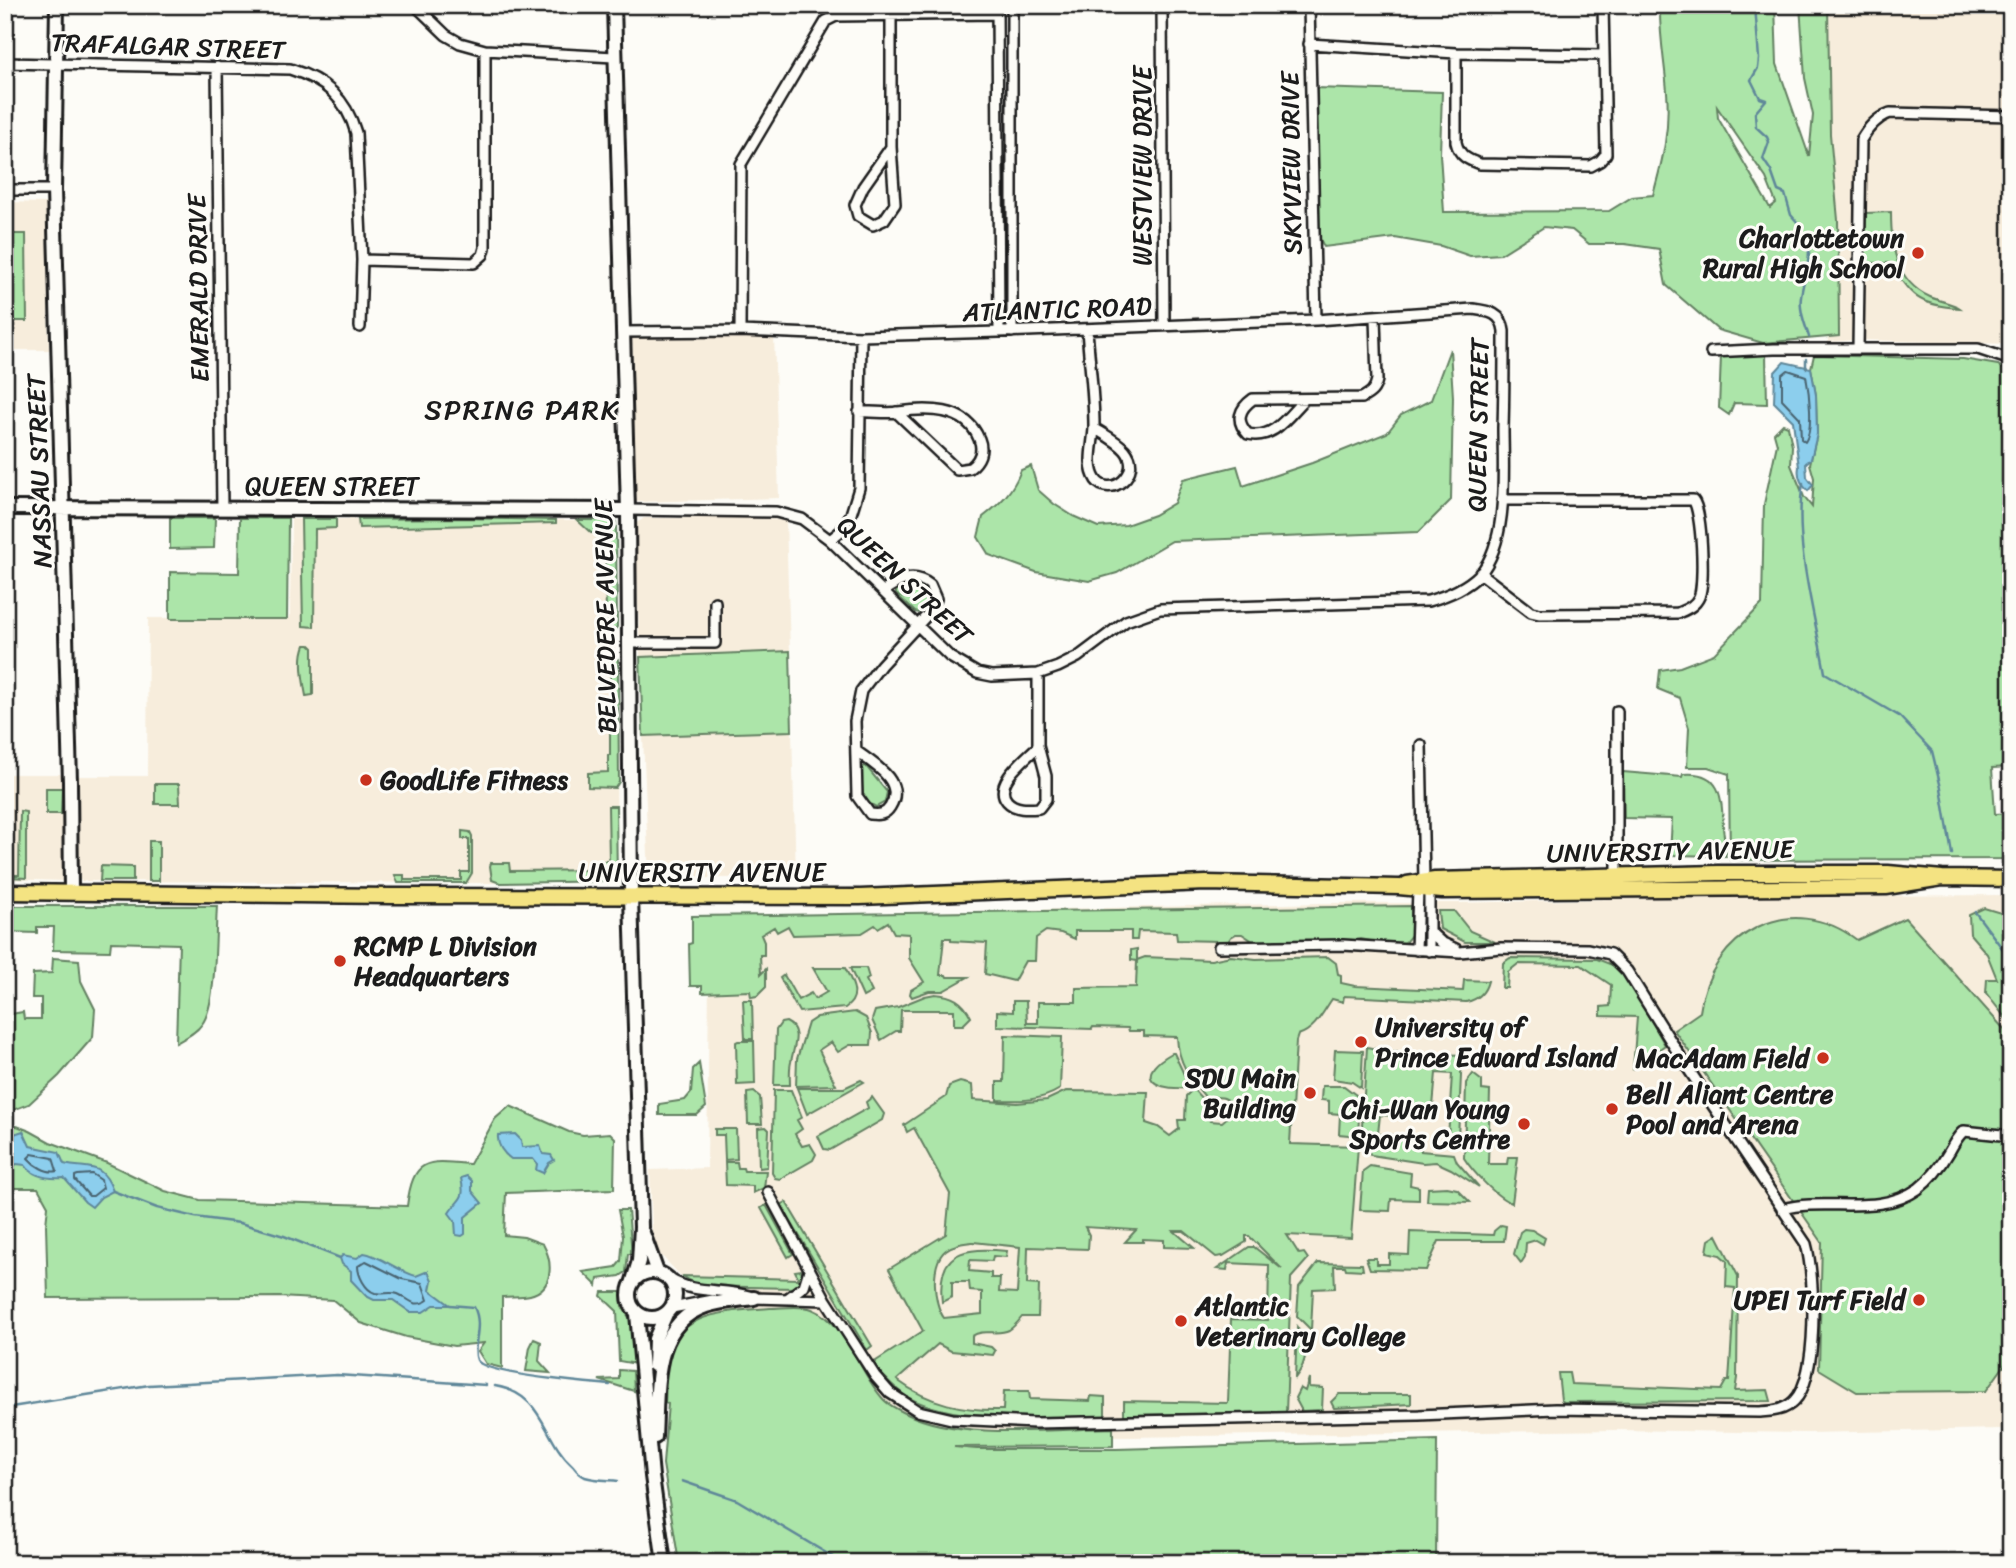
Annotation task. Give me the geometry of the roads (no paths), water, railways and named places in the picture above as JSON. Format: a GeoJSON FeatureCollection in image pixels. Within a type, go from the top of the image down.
{"type":"FeatureCollection","features":[{"type":"Feature","properties":{"kind":"main road","name":"NASSAU STREET"},"geometry":{"type":"LineString","coordinates":[[57,5],[54,190],[71,893]]}},
{"type":"Feature","properties":{"kind":"main road","name":"BELVEDERE AVENUE"},"geometry":{"type":"LineString","coordinates":[[614,5],[628,510],[631,897],[640,1227],[639,1261],[632,1284]]}},
{"type":"Feature","properties":{"kind":"main road","name":"QUEEN STREET"},"geometry":{"type":"LineString","coordinates":[[5,509],[628,510]]}},
{"type":"Feature","properties":{"kind":"main road","name":"UNIVERSITY AVENUE"},"geometry":{"type":"LineString","coordinates":[[1424,887],[1617,876],[1888,873],[1942,878],[2011,879]]}},
{"type":"Feature","properties":{"kind":"main road","name":"UNIVERSITY AVENUE"},"geometry":{"type":"LineString","coordinates":[[5,892],[860,897],[1206,883],[1399,887],[1886,887],[1942,878]]}},
{"type":"Feature","properties":{"kind":"main road","name":"BELVEDERE AVENUE"},"geometry":{"type":"LineString","coordinates":[[640,1227],[657,1272]]}},
{"type":"Feature","properties":{"kind":"main road"},"geometry":{"type":"LineString","coordinates":[[649,1438],[655,1339],[676,1294],[671,1280],[657,1272],[642,1274],[632,1284],[630,1302],[637,1314],[652,1476],[664,1563]]}},
{"type":"Feature","properties":{"kind":"main road"},"geometry":{"type":"LineString","coordinates":[[652,1476],[661,1360],[670,1334],[677,1322],[703,1307],[754,1298]]}},
{"type":"Feature","properties":{"kind":"main road"},"geometry":{"type":"LineString","coordinates":[[637,1314],[652,1319],[669,1311]]}},
{"type":"Feature","properties":{"kind":"street"},"geometry":{"type":"LineString","coordinates":[[415,5],[446,35],[485,51],[614,57]]}},
{"type":"Feature","properties":{"kind":"street"},"geometry":{"type":"LineString","coordinates":[[1012,5],[1012,332]]}},
{"type":"Feature","properties":{"kind":"street","name":"WESTVIEW DRIVE"},"geometry":{"type":"LineString","coordinates":[[1162,5],[1164,326]]}},
{"type":"Feature","properties":{"kind":"street","name":"SKYVIEW DRIVE"},"geometry":{"type":"LineString","coordinates":[[1309,5],[1316,320]]}},
{"type":"Feature","properties":{"kind":"street"},"geometry":{"type":"LineString","coordinates":[[1456,53],[1456,142],[1458,150],[1466,159],[1480,164],[1591,166],[1600,162],[1606,154],[1603,5]]}},
{"type":"Feature","properties":{"kind":"street"},"geometry":{"type":"LineString","coordinates":[[740,331],[740,174],[746,153],[826,21],[836,16],[891,17],[997,9],[999,332]]}},
{"type":"Feature","properties":{"kind":"street"},"geometry":{"type":"LineString","coordinates":[[891,17],[891,147],[895,204],[884,220],[873,225],[858,216],[855,205],[863,187],[891,147]]}},
{"type":"Feature","properties":{"kind":"street"},"geometry":{"type":"LineString","coordinates":[[1309,44],[1456,53],[1604,55]]}},
{"type":"Feature","properties":{"kind":"street"},"geometry":{"type":"LineString","coordinates":[[362,260],[474,263],[483,255],[485,51]]}},
{"type":"Feature","properties":{"kind":"street","name":"TRAFALGAR STREET"},"geometry":{"type":"LineString","coordinates":[[5,63],[290,69],[311,75],[334,93],[351,114],[356,133],[362,260],[360,327]]}},
{"type":"Feature","properties":{"kind":"street","name":"EMERALD DRIVE"},"geometry":{"type":"LineString","coordinates":[[217,67],[222,509]]}},
{"type":"Feature","properties":{"kind":"street"},"geometry":{"type":"LineString","coordinates":[[1858,349],[1861,141],[1866,131],[1880,117],[1890,113],[2011,116]]}},
{"type":"Feature","properties":{"kind":"street"},"geometry":{"type":"LineString","coordinates":[[5,190],[54,190]]}},
{"type":"Feature","properties":{"kind":"street","name":"ATLANTIC ROAD"},"geometry":{"type":"LineString","coordinates":[[622,332],[740,331],[861,336],[1316,320],[1473,309],[1494,313]]}},
{"type":"Feature","properties":{"kind":"street","name":"QUEEN STREET"},"geometry":{"type":"LineString","coordinates":[[628,510],[776,513],[802,519],[831,540],[950,657],[977,673],[992,676],[1038,674],[1058,667],[1077,657],[1126,621],[1160,609],[1428,601],[1458,590],[1480,573],[1496,543],[1502,500],[1504,331],[1503,323],[1494,313]]}},
{"type":"Feature","properties":{"kind":"street"},"geometry":{"type":"LineString","coordinates":[[1305,399],[1273,432],[1265,436],[1248,434],[1240,422],[1239,414],[1245,404],[1253,399],[1362,398],[1376,388],[1375,317]]}},
{"type":"Feature","properties":{"kind":"street"},"geometry":{"type":"LineString","coordinates":[[1087,329],[1094,428],[1091,447],[1096,479],[1103,485],[1114,486],[1123,482],[1129,474],[1131,462],[1127,452],[1094,428]]}},
{"type":"Feature","properties":{"kind":"street"},"geometry":{"type":"LineString","coordinates":[[831,540],[846,522],[859,488],[861,336]]}},
{"type":"Feature","properties":{"kind":"street"},"geometry":{"type":"LineString","coordinates":[[1711,352],[1978,349],[2011,360]]}},
{"type":"Feature","properties":{"kind":"street"},"geometry":{"type":"LineString","coordinates":[[859,412],[943,410],[955,415],[976,433],[981,445],[980,456],[970,468],[957,470],[896,412]]}},
{"type":"Feature","properties":{"kind":"street"},"geometry":{"type":"LineString","coordinates":[[1480,573],[1531,612],[1540,614],[1678,613],[1693,606],[1699,597],[1700,523],[1698,505],[1693,500],[1502,500]]}},
{"type":"Feature","properties":{"kind":"street"},"geometry":{"type":"LineString","coordinates":[[856,751],[878,767],[892,782],[895,797],[884,814],[870,814],[857,796],[855,721],[861,691],[935,605],[935,593],[923,580],[909,578],[899,580],[884,591]]}},
{"type":"Feature","properties":{"kind":"street"},"geometry":{"type":"LineString","coordinates":[[629,643],[715,643],[715,602]]}},
{"type":"Feature","properties":{"kind":"street"},"geometry":{"type":"LineString","coordinates":[[1038,674],[1038,746],[1046,776],[1046,799],[1039,808],[1026,809],[1009,803],[1004,797],[1003,786],[1008,777],[1038,746]]}},
{"type":"Feature","properties":{"kind":"street"},"geometry":{"type":"LineString","coordinates":[[1617,876],[1618,711]]}},
{"type":"Feature","properties":{"kind":"street"},"geometry":{"type":"LineString","coordinates":[[1421,746],[1424,887],[1429,951]]}},
{"type":"Feature","properties":{"kind":"street"},"geometry":{"type":"LineString","coordinates":[[1416,950],[1424,887]]}},
{"type":"Feature","properties":{"kind":"street"},"geometry":{"type":"LineString","coordinates":[[1429,931],[1441,942],[1460,952]]}},
{"type":"Feature","properties":{"kind":"street"},"geometry":{"type":"LineString","coordinates":[[768,1192],[826,1300],[875,1376],[890,1393],[918,1411],[952,1419],[1035,1423],[1419,1415],[1556,1409],[1779,1410],[1797,1399],[1805,1386],[1810,1367],[1812,1264],[1806,1244],[1687,1067],[1627,971],[1609,954],[1588,949],[1501,948],[1460,952],[1343,946],[1219,947]]}},
{"type":"Feature","properties":{"kind":"street"},"geometry":{"type":"LineString","coordinates":[[1782,1209],[1803,1205],[1889,1203],[1909,1195],[1927,1181],[1964,1130],[2011,1136]]}},
{"type":"Feature","properties":{"kind":"street"},"geometry":{"type":"LineString","coordinates":[[786,1299],[804,1286],[809,1270]]}},
{"type":"Feature","properties":{"kind":"street"},"geometry":{"type":"LineString","coordinates":[[671,1280],[682,1287],[737,1292],[754,1298]]}},
{"type":"Feature","properties":{"kind":"street"},"geometry":{"type":"LineString","coordinates":[[669,1311],[701,1301],[754,1298],[826,1300]]}},
{"type":"Feature","properties":{"kind":"water"},"geometry":{"type":"Polygon","coordinates":[[[1784,362],[1811,368],[1816,395],[1817,434],[1811,459],[1806,463],[1807,477],[1813,485],[1808,491],[1799,477],[1793,421],[1774,402],[1775,372],[1784,362]]]}},
{"type":"Feature","properties":{"kind":"water"},"geometry":{"type":"Polygon","coordinates":[[[23,1131],[30,1146],[59,1152],[64,1164],[100,1171],[113,1191],[101,1197],[92,1207],[64,1178],[42,1176],[25,1165],[17,1164],[5,1169],[5,1137],[23,1131]]]}},
{"type":"Feature","properties":{"kind":"water"},"geometry":{"type":"Polygon","coordinates":[[[515,1134],[521,1140],[522,1147],[540,1146],[543,1154],[551,1155],[554,1160],[543,1173],[536,1170],[537,1164],[533,1159],[511,1159],[503,1151],[498,1135],[515,1134]]]}},
{"type":"Feature","properties":{"kind":"water"},"geometry":{"type":"Polygon","coordinates":[[[467,1176],[472,1181],[472,1191],[482,1203],[465,1217],[465,1234],[462,1236],[456,1235],[455,1221],[449,1213],[461,1198],[461,1178],[467,1176]]]}},
{"type":"Feature","properties":{"kind":"water"},"geometry":{"type":"Polygon","coordinates":[[[364,1253],[416,1276],[428,1271],[432,1280],[430,1290],[450,1305],[434,1305],[423,1312],[410,1312],[393,1300],[374,1300],[366,1296],[351,1280],[351,1271],[342,1264],[340,1258],[343,1255],[357,1258],[364,1253]]]}},
{"type":"Feature","properties":{"kind":"waterway"},"geometry":{"type":"LineString","coordinates":[[1755,5],[1759,59],[1758,68],[1751,80],[1760,98],[1766,100],[1755,113],[1756,127],[1767,137],[1769,142],[1763,159],[1771,171],[1778,191],[1785,194],[1791,215],[1798,223],[1799,242],[1809,251],[1801,302],[1809,337]]}},
{"type":"Feature","properties":{"kind":"waterway"},"geometry":{"type":"LineString","coordinates":[[1806,359],[1806,368]]}},
{"type":"Feature","properties":{"kind":"waterway"},"geometry":{"type":"LineString","coordinates":[[1803,483],[1803,553],[1825,673],[1899,716],[1932,751],[1952,854]]}},
{"type":"Feature","properties":{"kind":"waterway"},"geometry":{"type":"LineString","coordinates":[[1975,912],[2011,960]]}},
{"type":"Feature","properties":{"kind":"waterway"},"geometry":{"type":"LineString","coordinates":[[113,1191],[157,1208],[240,1223],[284,1236],[340,1258]]}},
{"type":"Feature","properties":{"kind":"waterway"},"geometry":{"type":"LineString","coordinates":[[450,1305],[474,1307],[478,1322],[476,1355],[477,1360],[484,1365],[517,1374],[610,1385]]}},
{"type":"Feature","properties":{"kind":"waterway"},"geometry":{"type":"LineString","coordinates":[[5,1408],[149,1385],[337,1375],[486,1385]]}},
{"type":"Feature","properties":{"kind":"waterway"},"geometry":{"type":"LineString","coordinates":[[495,1386],[512,1391],[534,1408],[554,1443],[582,1475],[593,1479],[618,1481]]}},
{"type":"Feature","properties":{"kind":"waterway"},"geometry":{"type":"LineString","coordinates":[[682,1481],[737,1500],[843,1563]]}},
{"type":"Feature","properties":{"kind":"place","name":"Charlottetown Rural High School"},"geometry":{"type":"Point","coordinates":[1918,253]}},
{"type":"Feature","properties":{"kind":"place","name":"GoodLife Fitness"},"geometry":{"type":"Point","coordinates":[366,780]}},
{"type":"Feature","properties":{"kind":"place","name":"RCMP L Division Headquarters"},"geometry":{"type":"Point","coordinates":[340,961]}},
{"type":"Feature","properties":{"kind":"place","name":"University of Prince Edward Island"},"geometry":{"type":"Point","coordinates":[1361,1042]}},
{"type":"Feature","properties":{"kind":"place","name":"MacAdam Field"},"geometry":{"type":"Point","coordinates":[1823,1058]}},
{"type":"Feature","properties":{"kind":"place","name":"SDU Main Building"},"geometry":{"type":"Point","coordinates":[1310,1093]}},
{"type":"Feature","properties":{"kind":"place","name":"Bell Aliant Centre Pool and Arena"},"geometry":{"type":"Point","coordinates":[1612,1109]}},
{"type":"Feature","properties":{"kind":"place","name":"Chi-Wan Young Sports Centre"},"geometry":{"type":"Point","coordinates":[1524,1124]}},
{"type":"Feature","properties":{"kind":"place","name":"UPEI Turf Field"},"geometry":{"type":"Point","coordinates":[1919,1300]}},
{"type":"Feature","properties":{"kind":"place","name":"Atlantic Veterinary College"},"geometry":{"type":"Point","coordinates":[1181,1321]}},
{"type":"Feature","properties":{"kind":"district","name":"SPRING PARK"},"geometry":{"type":"Point","coordinates":[522,409]}}]}
